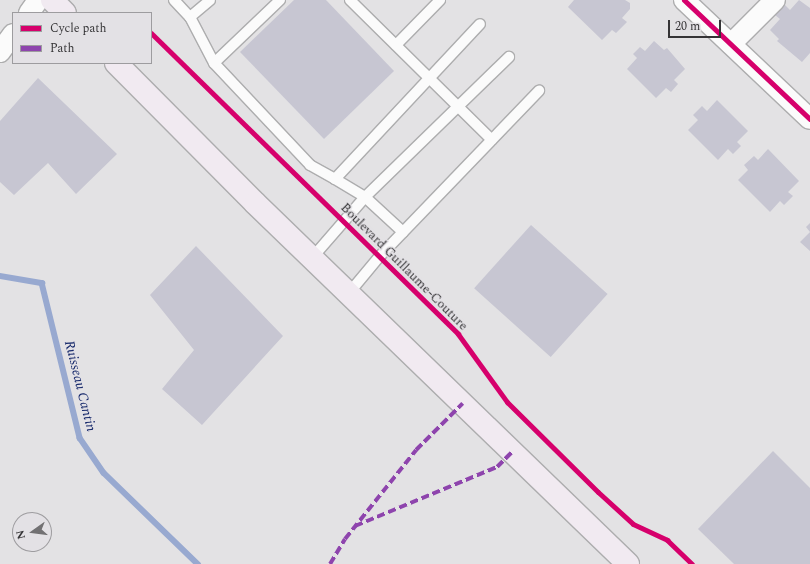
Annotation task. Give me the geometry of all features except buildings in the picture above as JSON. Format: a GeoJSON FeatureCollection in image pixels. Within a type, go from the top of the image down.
{"type":"FeatureCollection","features":[{"type":"Feature","properties":{"kind":"main road"},"geometry":{"type":"LineString","coordinates":[[52,0],[64,12]]}},
{"type":"Feature","properties":{"kind":"main road"},"geometry":{"type":"LineString","coordinates":[[117,64],[312,258],[628,564]]}},
{"type":"Feature","properties":{"kind":"street"},"geometry":{"type":"LineString","coordinates":[[30,12],[38,0]]}},
{"type":"Feature","properties":{"kind":"street"},"geometry":{"type":"LineString","coordinates":[[684,0],[810,119]]}},
{"type":"Feature","properties":{"kind":"street"},"geometry":{"type":"LineString","coordinates":[[731,44],[775,0]]}},
{"type":"Feature","properties":{"kind":"street"},"geometry":{"type":"LineString","coordinates":[[0,52],[12,35]]}},
{"type":"Feature","properties":{"kind":"lane"},"geometry":{"type":"LineString","coordinates":[[174,0],[190,17],[214,63],[310,165],[365,197],[403,232]]}},
{"type":"Feature","properties":{"kind":"lane"},"geometry":{"type":"LineString","coordinates":[[190,17],[210,0]]}},
{"type":"Feature","properties":{"kind":"lane"},"geometry":{"type":"LineString","coordinates":[[214,63],[280,0]]}},
{"type":"Feature","properties":{"kind":"lane"},"geometry":{"type":"LineString","coordinates":[[351,0],[492,140]]}},
{"type":"Feature","properties":{"kind":"lane"},"geometry":{"type":"LineString","coordinates":[[396,45],[440,0]]}},
{"type":"Feature","properties":{"kind":"lane"},"geometry":{"type":"LineString","coordinates":[[335,179],[480,24]]}},
{"type":"Feature","properties":{"kind":"lane"},"geometry":{"type":"LineString","coordinates":[[312,258],[365,197],[509,57]]}},
{"type":"Feature","properties":{"kind":"lane"},"geometry":{"type":"LineString","coordinates":[[349,293],[403,232],[539,91]]}},
{"type":"Feature","properties":{"kind":"waterway","name":"Ruisseau Cantin"},"geometry":{"type":"LineString","coordinates":[[0,276],[42,283],[80,438],[104,473],[198,564]]}},
{"type":"Feature","properties":{"kind":"marked path"},"geometry":{"type":"LineString","coordinates":[[330,564],[345,539],[416,450],[463,403]]}},
{"type":"Feature","properties":{"kind":"marked path"},"geometry":{"type":"LineString","coordinates":[[355,526],[497,467],[513,451]]}},
{"type":"Feature","properties":{"kind":"cycle path"},"geometry":{"type":"LineString","coordinates":[[684,0],[810,119]]}},
{"type":"Feature","properties":{"kind":"cycle path","name":"Boulevard Guillaume-Couture"},"geometry":{"type":"LineString","coordinates":[[152,34],[458,334],[507,402],[598,492],[633,524],[667,540],[692,564]]}}]}
